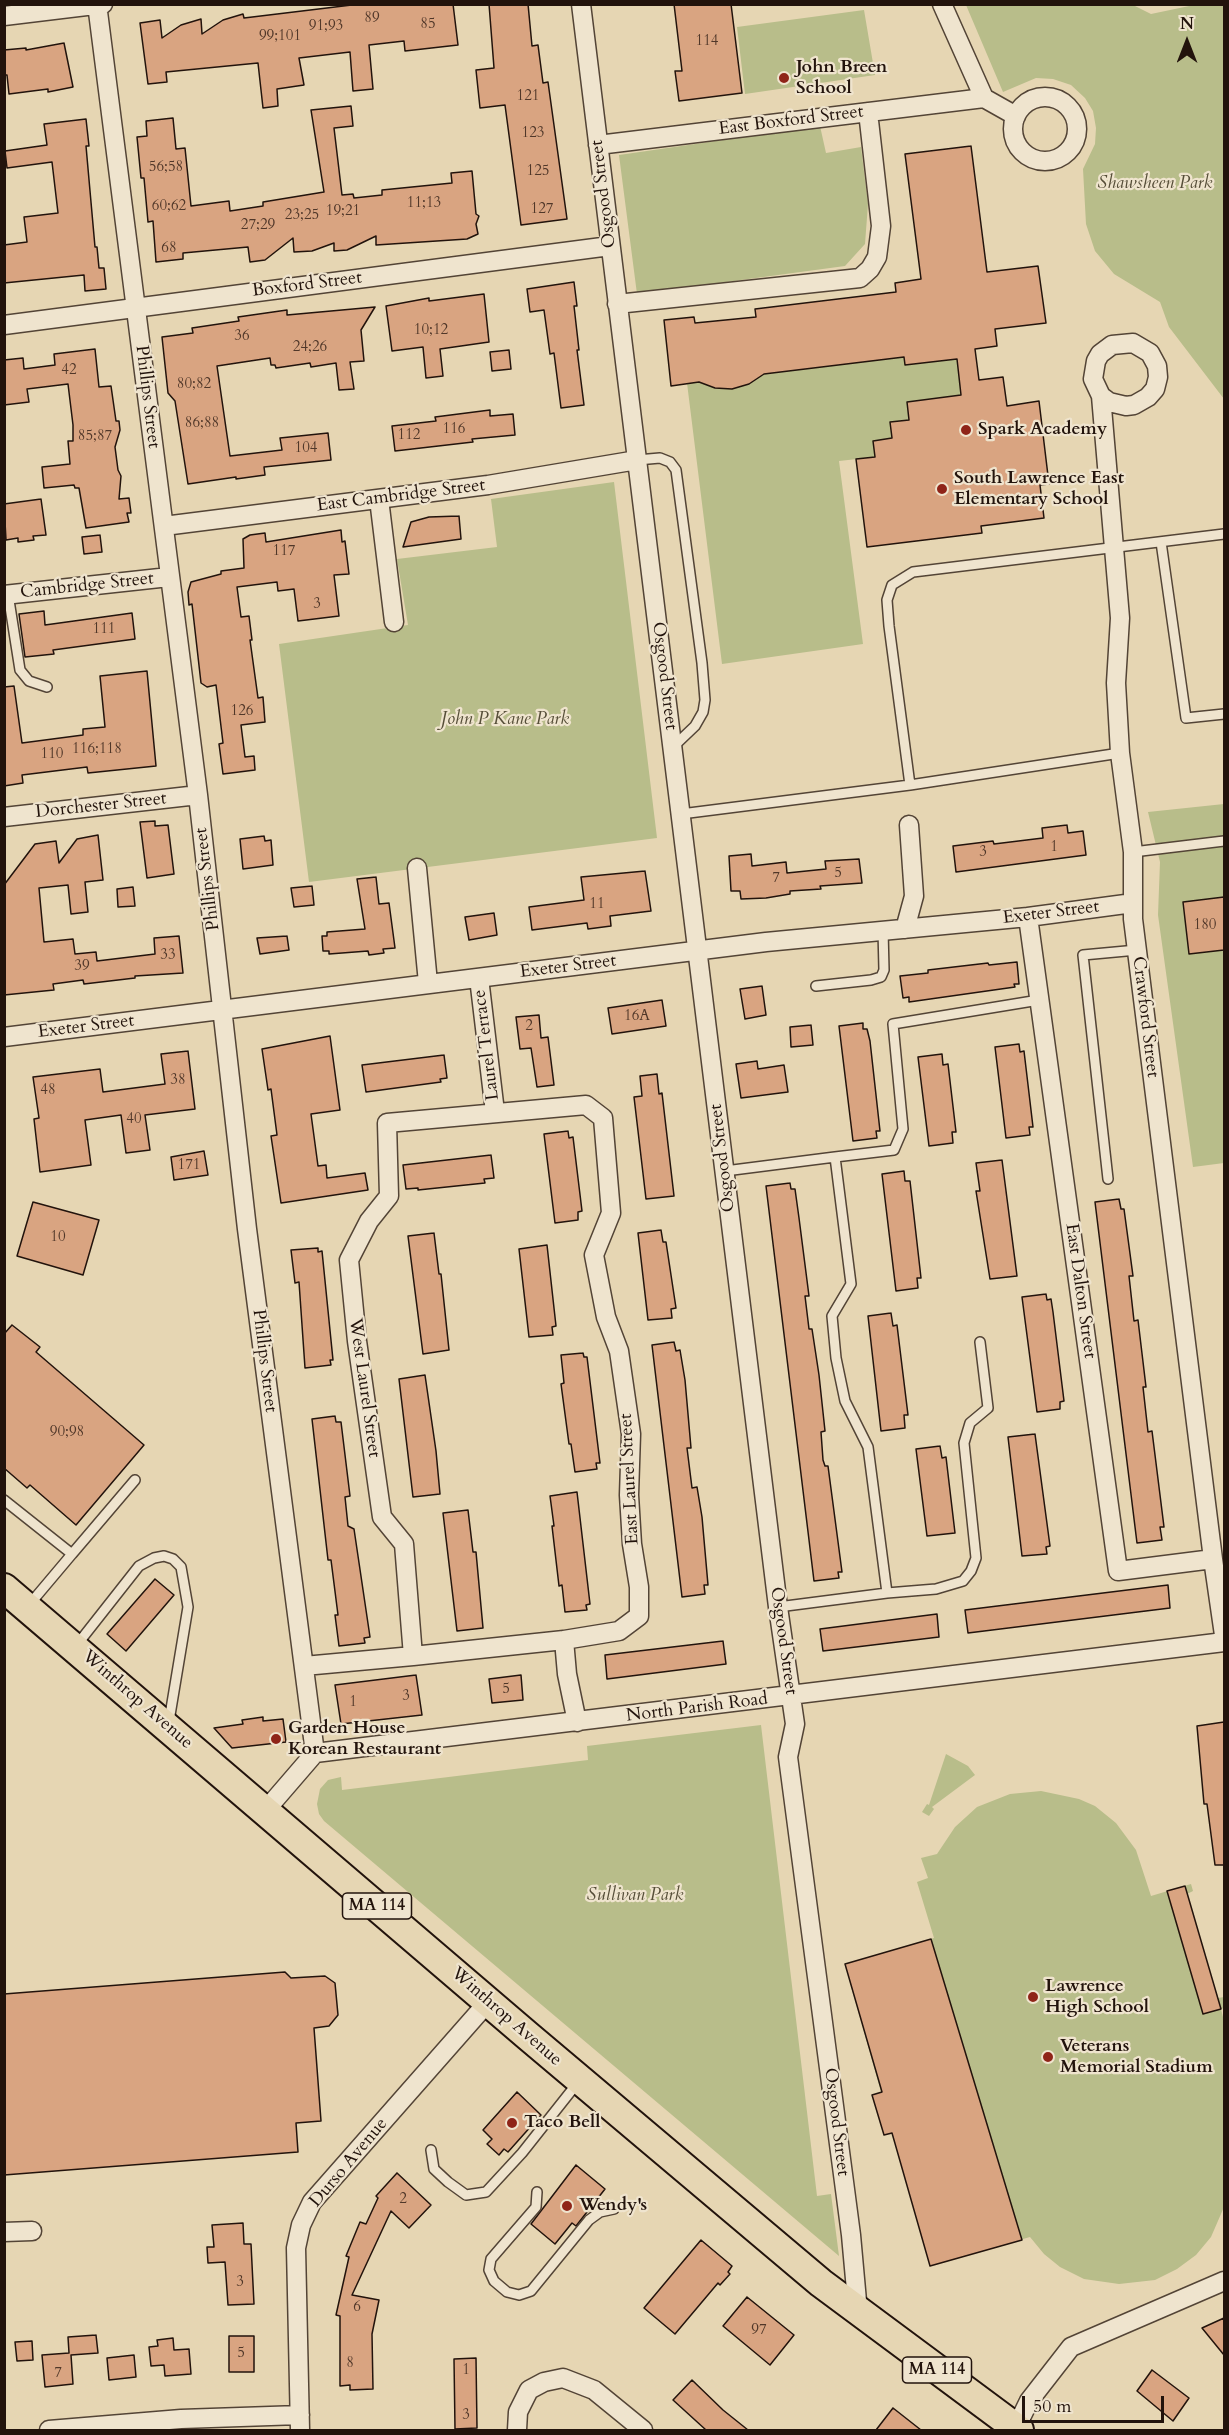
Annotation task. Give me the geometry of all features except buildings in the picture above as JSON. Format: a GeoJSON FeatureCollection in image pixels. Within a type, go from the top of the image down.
{"type":"FeatureCollection","features":[{"type":"Feature","properties":{"kind":"main road","name":"Winthrop Avenue"},"geometry":{"type":"LineString","coordinates":[[4,1588],[580,2080],[858,2312],[1016,2430]]}},
{"type":"Feature","properties":{"kind":"street"},"geometry":{"type":"LineString","coordinates":[[4,16],[103,4]]}},
{"type":"Feature","properties":{"kind":"street","name":"Osgood Street"},"geometry":{"type":"LineString","coordinates":[[581,4],[778,1607],[795,1724],[788,1757],[851,2235],[858,2312]]}},
{"type":"Feature","properties":{"kind":"street"},"geometry":{"type":"LineString","coordinates":[[942,4],[984,98],[1016,116]]}},
{"type":"Feature","properties":{"kind":"street","name":"Phillips Street"},"geometry":{"type":"LineString","coordinates":[[97,5],[198,795],[247,1229],[315,1754]]}},
{"type":"Feature","properties":{"kind":"street","name":"East Boxford Street"},"geometry":{"type":"LineString","coordinates":[[598,145],[984,98]]}},
{"type":"Feature","properties":{"kind":"street"},"geometry":{"type":"LineString","coordinates":[[617,304],[860,278],[870,269],[877,257],[881,226],[868,112]]}},
{"type":"Feature","properties":{"kind":"street","name":"Boxford Street"},"geometry":{"type":"LineString","coordinates":[[4,325],[610,246]]}},
{"type":"Feature","properties":{"kind":"street","name":"Crawford Street"},"geometry":{"type":"LineString","coordinates":[[1101,396],[1120,618],[1116,683],[1120,753],[1133,852],[1133,903],[1137,950],[1224,1635]]}},
{"type":"Feature","properties":{"kind":"street","name":"East Cambridge Street"},"geometry":{"type":"LineString","coordinates":[[164,526],[488,485],[637,460]]}},
{"type":"Feature","properties":{"kind":"street"},"geometry":{"type":"LineString","coordinates":[[379,499],[394,622]]}},
{"type":"Feature","properties":{"kind":"street","name":"Cambridge Street"},"geometry":{"type":"LineString","coordinates":[[6,595],[169,577]]}},
{"type":"Feature","properties":{"kind":"street","name":"Dorchester Street"},"geometry":{"type":"LineString","coordinates":[[4,817],[198,795]]}},
{"type":"Feature","properties":{"kind":"street"},"geometry":{"type":"LineString","coordinates":[[905,929],[914,896],[909,825]]}},
{"type":"Feature","properties":{"kind":"street"},"geometry":{"type":"LineString","coordinates":[[417,868],[428,983]]}},
{"type":"Feature","properties":{"kind":"street","name":"Exeter Street"},"geometry":{"type":"LineString","coordinates":[[4,1037],[428,983],[883,930],[1028,917],[1133,903]]}},
{"type":"Feature","properties":{"kind":"street","name":"East Dalton Street"},"geometry":{"type":"LineString","coordinates":[[1028,917],[1118,1571],[1213,1559]]}},
{"type":"Feature","properties":{"kind":"street","name":"Laurel Terrace"},"geometry":{"type":"LineString","coordinates":[[479,978],[495,1112]]}},
{"type":"Feature","properties":{"kind":"street","name":"East Laurel Street"},"geometry":{"type":"LineString","coordinates":[[495,1112],[586,1105],[603,1118],[611,1213],[594,1255],[606,1317],[619,1351],[631,1434],[628,1488],[639,1616],[619,1631],[564,1640]]}},
{"type":"Feature","properties":{"kind":"street","name":"West Laurel Street"},"geometry":{"type":"LineString","coordinates":[[413,1656],[404,1544],[382,1517],[357,1341],[349,1260],[369,1221],[389,1196],[387,1123],[495,1112]]}},
{"type":"Feature","properties":{"kind":"street"},"geometry":{"type":"LineString","coordinates":[[304,1666],[564,1640],[567,1674],[577,1722]]}},
{"type":"Feature","properties":{"kind":"street","name":"North Parish Road"},"geometry":{"type":"LineString","coordinates":[[315,1754],[1224,1642]]}},
{"type":"Feature","properties":{"kind":"street"},"geometry":{"type":"LineString","coordinates":[[266,1810],[315,1754]]}},
{"type":"Feature","properties":{"kind":"street","name":"Durso Avenue"},"geometry":{"type":"LineString","coordinates":[[300,2423],[296,2248],[302,2225],[312,2202],[421,2081],[488,2002]]}},
{"type":"Feature","properties":{"kind":"street"},"geometry":{"type":"LineString","coordinates":[[4,2232],[32,2231]]}},
{"type":"Feature","properties":{"kind":"street"},"geometry":{"type":"LineString","coordinates":[[1016,2430],[1029,2401],[1071,2347],[1224,2282]]}},
{"type":"Feature","properties":{"kind":"street"},"geometry":{"type":"LineString","coordinates":[[518,2430],[518,2412],[529,2390],[544,2382],[563,2378],[582,2383],[594,2390],[643,2430]]}},
{"type":"Feature","properties":{"kind":"street"},"geometry":{"type":"LineString","coordinates":[[49,2430],[181,2419],[300,2423]]}},
{"type":"Feature","properties":{"kind":"lane"},"geometry":{"type":"LineString","coordinates":[[637,460],[660,458],[669,462],[676,470],[702,663],[705,700],[703,712],[696,726],[673,747]]}},
{"type":"Feature","properties":{"kind":"lane"},"geometry":{"type":"LineString","coordinates":[[910,784],[889,626],[887,600],[892,585],[913,572],[1224,534]]}},
{"type":"Feature","properties":{"kind":"lane"},"geometry":{"type":"LineString","coordinates":[[1161,542],[1186,718],[1224,714]]}},
{"type":"Feature","properties":{"kind":"lane"},"geometry":{"type":"LineString","coordinates":[[6,595],[20,670],[29,681],[47,687]]}},
{"type":"Feature","properties":{"kind":"lane"},"geometry":{"type":"LineString","coordinates":[[681,814],[910,784],[1120,753]]}},
{"type":"Feature","properties":{"kind":"lane"},"geometry":{"type":"LineString","coordinates":[[1133,852],[1224,841]]}},
{"type":"Feature","properties":{"kind":"lane"},"geometry":{"type":"LineString","coordinates":[[816,986],[871,980],[881,976],[884,970],[883,930]]}},
{"type":"Feature","properties":{"kind":"lane"},"geometry":{"type":"LineString","coordinates":[[1108,1179],[1083,955],[1137,950]]}},
{"type":"Feature","properties":{"kind":"lane"},"geometry":{"type":"LineString","coordinates":[[725,1171],[894,1150],[903,1129],[893,1024],[1039,1000]]}},
{"type":"Feature","properties":{"kind":"lane"},"geometry":{"type":"LineString","coordinates":[[836,1157],[851,1284],[832,1316],[836,1358],[845,1401],[868,1447],[886,1593]]}},
{"type":"Feature","properties":{"kind":"lane"},"geometry":{"type":"LineString","coordinates":[[778,1607],[936,1589],[963,1581],[971,1571],[976,1558],[964,1443],[970,1423],[988,1408],[980,1341]]}},
{"type":"Feature","properties":{"kind":"lane"},"geometry":{"type":"LineString","coordinates":[[28,1607],[135,1480]]}},
{"type":"Feature","properties":{"kind":"lane"},"geometry":{"type":"LineString","coordinates":[[4,1500],[72,1554]]}},
{"type":"Feature","properties":{"kind":"lane"},"geometry":{"type":"LineString","coordinates":[[75,1647],[139,1566],[154,1558],[164,1556],[173,1559],[181,1567],[188,1607],[168,1727]]}},
{"type":"Feature","properties":{"kind":"lane"},"geometry":{"type":"LineString","coordinates":[[431,2150],[434,2169],[448,2182],[466,2195],[486,2192],[522,2153],[580,2080]]}},
{"type":"Feature","properties":{"kind":"lane"},"geometry":{"type":"LineString","coordinates":[[537,2192],[536,2207],[491,2259],[489,2270],[494,2282],[507,2292],[519,2295],[531,2291],[589,2220],[600,2212],[614,2209]]}},
{"type":"Feature","properties":{"kind":"green space","name":"Shawsheen Park"},"geometry":{"type":"Polygon","coordinates":[[[966,5],[1133,5],[1151,14],[1194,5],[1224,5],[1224,399],[1169,327],[1160,302],[1114,274],[1095,251],[1086,224],[1083,169],[1095,144],[1096,128],[1093,111],[1085,98],[1071,85],[1053,79],[1036,78],[1003,92],[966,5]]]}},
{"type":"Feature","properties":{"kind":"green space"},"geometry":{"type":"Polygon","coordinates":[[[864,10],[875,75],[745,94],[737,27],[864,10]]]}},
{"type":"Feature","properties":{"kind":"green space"},"geometry":{"type":"Polygon","coordinates":[[[820,126],[826,153],[861,147],[868,204],[865,244],[845,266],[637,294],[619,155],[820,126]]]}},
{"type":"Feature","properties":{"kind":"green space"},"geometry":{"type":"Polygon","coordinates":[[[904,357],[905,365],[957,359],[961,395],[907,402],[909,420],[890,422],[892,438],[874,441],[875,457],[839,461],[863,644],[722,664],[687,383],[699,382],[715,388],[732,389],[749,384],[764,374],[904,357]]]}},
{"type":"Feature","properties":{"kind":"green space","name":"John P Kane Park"},"geometry":{"type":"Polygon","coordinates":[[[614,482],[657,838],[309,882],[279,644],[408,625],[397,559],[497,547],[491,499],[614,482]]]}},
{"type":"Feature","properties":{"kind":"green space"},"geometry":{"type":"Polygon","coordinates":[[[1224,804],[1224,1163],[1193,1167],[1158,915],[1160,862],[1148,812],[1224,804]]]}},
{"type":"Feature","properties":{"kind":"green space","name":"Sullivan Park"},"geometry":{"type":"Polygon","coordinates":[[[761,1725],[817,2196],[831,2194],[839,2256],[324,1821],[319,1814],[317,1804],[320,1789],[328,1780],[341,1777],[342,1790],[588,1760],[587,1746],[761,1725]]]}},
{"type":"Feature","properties":{"kind":"green space"},"geometry":{"type":"Polygon","coordinates":[[[946,1754],[968,1766],[975,1775],[932,1807],[934,1809],[929,1816],[922,1812],[927,1804],[929,1805],[946,1754]]]}},
{"type":"Feature","properties":{"kind":"green space","name":"Veterans Memorial Stadium"},"geometry":{"type":"Polygon","coordinates":[[[1041,1791],[1079,1799],[1095,1806],[1116,1823],[1136,1850],[1151,1896],[1191,1884],[1193,1891],[1187,1894],[1218,1998],[1224,1997],[1224,2008],[1221,2009],[1224,2021],[1224,2207],[1211,2237],[1196,2255],[1177,2269],[1155,2280],[1119,2284],[1084,2279],[1060,2267],[1044,2254],[1030,2237],[930,2266],[892,2133],[884,2135],[872,2095],[881,2092],[845,1964],[934,1938],[917,1882],[928,1878],[921,1858],[937,1854],[955,1827],[977,1807],[1010,1794],[1041,1791]]]}},
{"type":"Feature","properties":{"kind":"place","name":"John Breen School"},"geometry":{"type":"Point","coordinates":[784,78]}},
{"type":"Feature","properties":{"kind":"place","name":"Spark Academy"},"geometry":{"type":"Point","coordinates":[966,430]}},
{"type":"Feature","properties":{"kind":"place","name":"South Lawrence East Elementary School"},"geometry":{"type":"Point","coordinates":[942,489]}},
{"type":"Feature","properties":{"kind":"place","name":"Garden House Korean Restaurant"},"geometry":{"type":"Point","coordinates":[276,1739]}},
{"type":"Feature","properties":{"kind":"place","name":"Lawrence High School"},"geometry":{"type":"Point","coordinates":[1033,1997]}},
{"type":"Feature","properties":{"kind":"place","name":"Veterans Memorial Stadium"},"geometry":{"type":"Point","coordinates":[1048,2057]}},
{"type":"Feature","properties":{"kind":"place","name":"Taco Bell"},"geometry":{"type":"Point","coordinates":[512,2123]}},
{"type":"Feature","properties":{"kind":"place","name":"Wendy's"},"geometry":{"type":"Point","coordinates":[567,2206]}}]}
